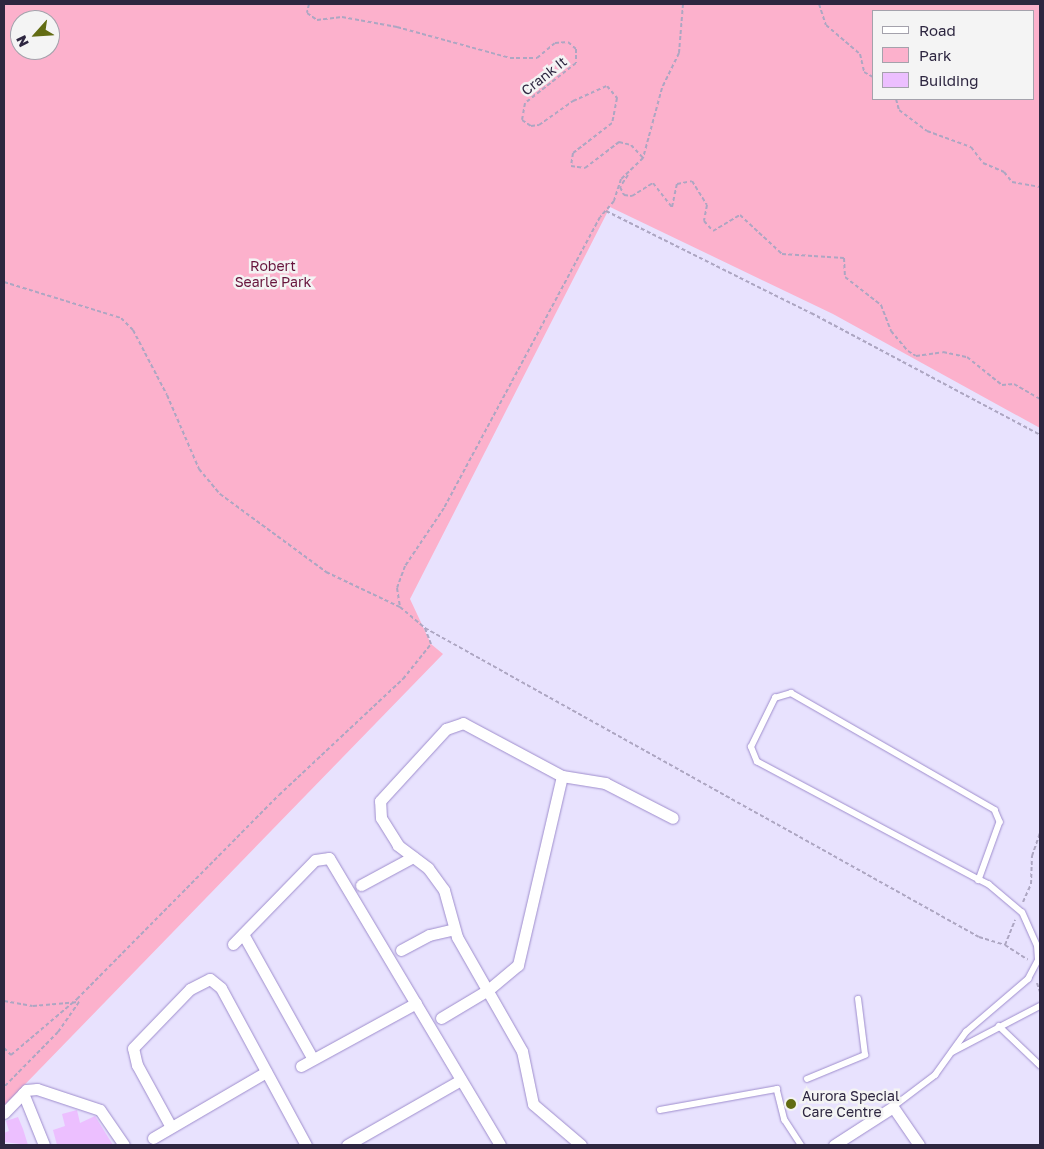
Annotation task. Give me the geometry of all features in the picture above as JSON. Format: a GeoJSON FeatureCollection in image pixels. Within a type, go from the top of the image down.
{"type":"FeatureCollection","features":[{"type":"Feature","properties":{"kind":"street"},"geometry":{"type":"LineString","coordinates":[[581,1145],[533,1104],[522,1051],[454,929],[440,884],[413,856],[398,844],[381,818],[380,801],[450,726],[468,724],[562,776],[605,783],[673,818]]}},
{"type":"Feature","properties":{"kind":"street"},"geometry":{"type":"LineString","coordinates":[[441,1018],[488,990],[518,965],[562,776]]}},
{"type":"Feature","properties":{"kind":"street"},"geometry":{"type":"LineString","coordinates":[[361,885],[413,856]]}},
{"type":"Feature","properties":{"kind":"street"},"geometry":{"type":"LineString","coordinates":[[233,944],[315,860],[325,857],[332,860],[500,1145]]}},
{"type":"Feature","properties":{"kind":"street"},"geometry":{"type":"LineString","coordinates":[[401,950],[429,935],[454,929]]}},
{"type":"Feature","properties":{"kind":"street"},"geometry":{"type":"LineString","coordinates":[[243,934],[314,1059]]}},
{"type":"Feature","properties":{"kind":"street"},"geometry":{"type":"LineString","coordinates":[[171,1127],[137,1065],[133,1048],[201,982],[218,983],[306,1145]]}},
{"type":"Feature","properties":{"kind":"street"},"geometry":{"type":"LineString","coordinates":[[301,1066],[416,1002]]}},
{"type":"Feature","properties":{"kind":"street"},"geometry":{"type":"LineString","coordinates":[[152,1138],[266,1072]]}},
{"type":"Feature","properties":{"kind":"street"},"geometry":{"type":"LineString","coordinates":[[355,1143],[461,1080]]}},
{"type":"Feature","properties":{"kind":"street"},"geometry":{"type":"LineString","coordinates":[[4,1113],[23,1093],[37,1089],[100,1110],[124,1145]]}},
{"type":"Feature","properties":{"kind":"street"},"geometry":{"type":"LineString","coordinates":[[23,1093],[44,1145]]}},
{"type":"Feature","properties":{"kind":"street"},"geometry":{"type":"LineString","coordinates":[[834,1145],[893,1107],[919,1145]]}},
{"type":"Feature","properties":{"kind":"lane"},"geometry":{"type":"LineString","coordinates":[[893,1107],[935,1075],[980,1018],[1033,973],[1037,946],[1019,909],[979,880],[757,762],[751,745],[778,695],[791,693],[995,810],[1000,822],[979,880]]}},
{"type":"Feature","properties":{"kind":"lane"},"geometry":{"type":"LineString","coordinates":[[807,1079],[865,1055],[858,999]]}},
{"type":"Feature","properties":{"kind":"lane"},"geometry":{"type":"LineString","coordinates":[[950,1054],[999,1026],[1040,1006]]}},
{"type":"Feature","properties":{"kind":"lane"},"geometry":{"type":"LineString","coordinates":[[999,1026],[1040,1065]]}},
{"type":"Feature","properties":{"kind":"lane"},"geometry":{"type":"LineString","coordinates":[[660,1110],[777,1089],[785,1120],[801,1145]]}},
{"type":"Feature","properties":{"kind":"path","name":"Crank It"},"geometry":{"type":"LineString","coordinates":[[309,4],[307,12],[317,20],[342,17],[397,27],[510,58],[537,58],[556,43],[568,42],[576,49],[576,63],[525,104],[522,120],[531,126],[539,125],[573,101],[607,86],[617,98],[612,123],[573,153],[571,166],[585,168],[619,142],[631,145],[643,158]]}},
{"type":"Feature","properties":{"kind":"path"},"geometry":{"type":"LineString","coordinates":[[683,4],[679,53],[662,88],[643,158],[620,187],[624,195],[632,196],[653,183],[672,207],[677,184],[692,181],[707,205],[704,222],[712,231],[740,215],[782,254],[844,258],[845,278],[881,305],[891,331],[908,351],[916,356],[943,352],[967,357],[1002,385],[1014,384],[1040,399]]}},
{"type":"Feature","properties":{"kind":"path"},"geometry":{"type":"LineString","coordinates":[[819,4],[826,25],[860,54],[864,72],[872,76]]}},
{"type":"Feature","properties":{"kind":"path"},"geometry":{"type":"LineString","coordinates":[[896,100],[899,110],[927,131],[971,148],[983,163],[1004,172],[1012,182],[1040,187]]}},
{"type":"Feature","properties":{"kind":"path"},"geometry":{"type":"LineString","coordinates":[[400,607],[397,588],[405,566],[444,508],[606,211],[620,179],[630,173]]}},
{"type":"Feature","properties":{"kind":"path"},"geometry":{"type":"LineString","coordinates":[[606,211],[810,313],[1040,435]]}},
{"type":"Feature","properties":{"kind":"path"},"geometry":{"type":"LineString","coordinates":[[4,282],[121,318],[133,330],[167,394],[199,469],[220,494],[326,572],[400,607],[424,628],[979,937],[1005,945],[1027,956],[1040,992]]}},
{"type":"Feature","properties":{"kind":"path"},"geometry":{"type":"LineString","coordinates":[[4,1048],[11,1055],[77,1000],[278,795],[403,679],[431,644],[424,628]]}},
{"type":"Feature","properties":{"kind":"path"},"geometry":{"type":"LineString","coordinates":[[1005,945],[1031,884],[1032,856],[1040,832]]}},
{"type":"Feature","properties":{"kind":"path"},"geometry":{"type":"LineString","coordinates":[[4,1001],[33,1006],[77,1000]]}},
{"type":"Feature","properties":{"kind":"path"},"geometry":{"type":"LineString","coordinates":[[4,1087],[58,1032],[78,1006],[77,1000]]}},
{"type":"Feature","properties":{"kind":"green space","name":"Robert Searle Park"},"geometry":{"type":"Polygon","coordinates":[[[4,4],[1040,4],[1040,428],[833,314],[610,207],[410,599],[431,644],[443,654],[4,1106],[4,4]]]}},
{"type":"Feature","properties":{"kind":"building"},"geometry":{"type":"Polygon","coordinates":[[[77,1110],[80,1123],[95,1116],[113,1145],[57,1145],[53,1130],[65,1126],[62,1114],[77,1110]]]}},
{"type":"Feature","properties":{"kind":"building"},"geometry":{"type":"Polygon","coordinates":[[[18,1117],[28,1145],[4,1142],[4,1133],[9,1131],[6,1121],[18,1117]]]}},
{"type":"Feature","properties":{"kind":"place","name":"Aurora Special Care Centre"},"geometry":{"type":"Point","coordinates":[791,1104]}}]}
